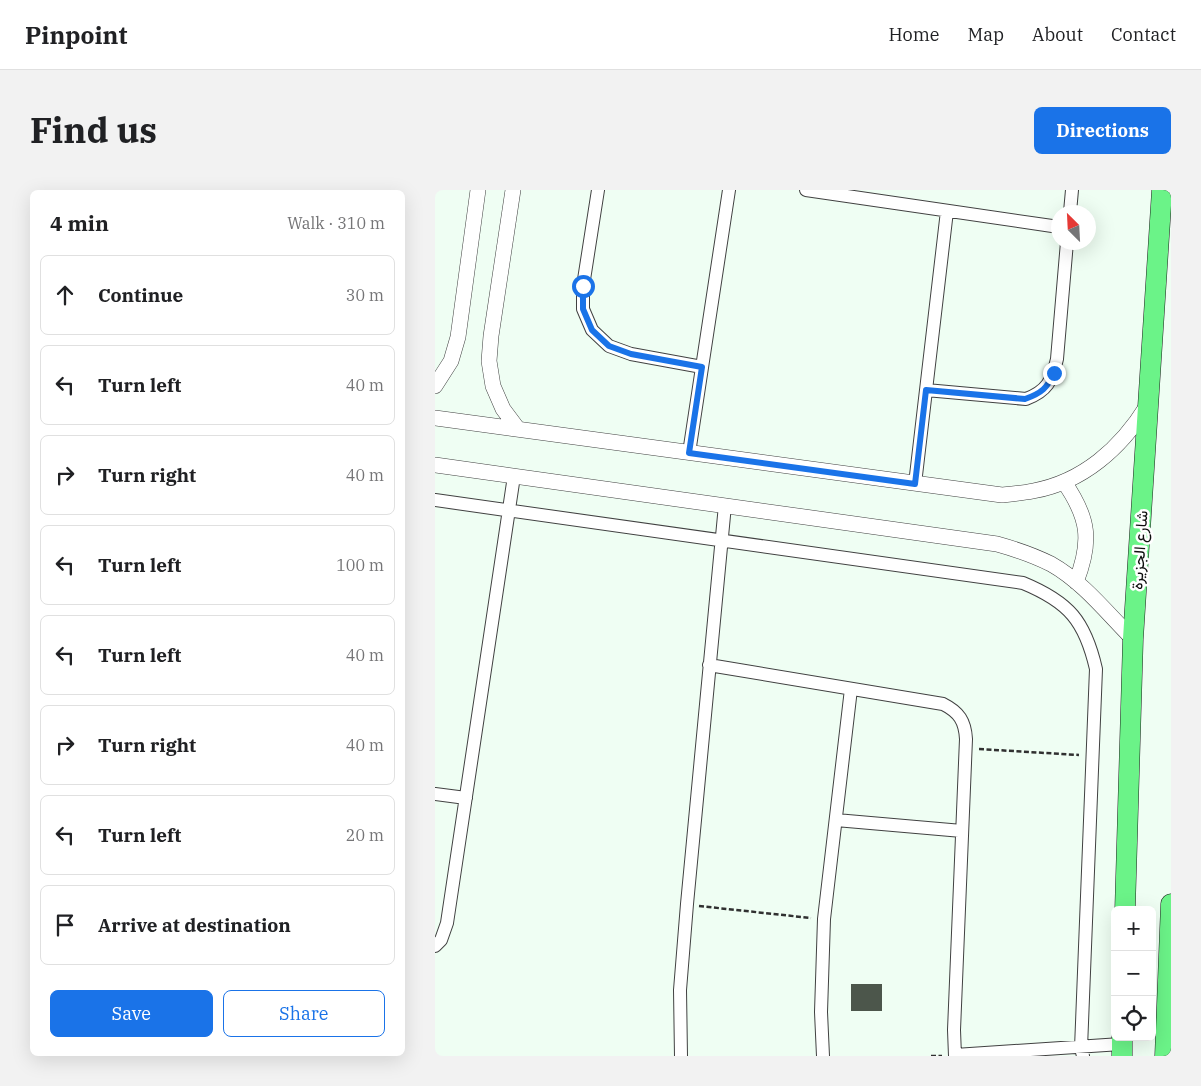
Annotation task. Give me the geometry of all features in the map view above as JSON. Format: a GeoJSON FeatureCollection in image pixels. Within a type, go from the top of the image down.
{"type":"FeatureCollection","features":[{"type":"Feature","properties":{"kind":"main road","name":"شارع الجزيرة"},"geometry":{"type":"LineString","coordinates":[[1125,906],[1133,639],[1162,190]]}},
{"type":"Feature","properties":{"kind":"main road"},"geometry":{"type":"LineString","coordinates":[[1165,1056],[1171,904]]}},
{"type":"Feature","properties":{"kind":"street"},"geometry":{"type":"LineString","coordinates":[[435,386],[451,361],[457,337],[478,190]]}},
{"type":"Feature","properties":{"kind":"street"},"geometry":{"type":"LineString","coordinates":[[513,190],[491,336],[489,362],[493,386],[503,409],[519,429]]}},
{"type":"Feature","properties":{"kind":"street"},"geometry":{"type":"LineString","coordinates":[[598,190],[583,286],[583,309],[592,330],[609,346],[631,354],[702,367]]}},
{"type":"Feature","properties":{"kind":"street"},"geometry":{"type":"LineString","coordinates":[[689,453],[729,190]]}},
{"type":"Feature","properties":{"kind":"street"},"geometry":{"type":"LineString","coordinates":[[806,190],[1051,226]]}},
{"type":"Feature","properties":{"kind":"street"},"geometry":{"type":"LineString","coordinates":[[1071,205],[1072,190]]}},
{"type":"Feature","properties":{"kind":"street"},"geometry":{"type":"LineString","coordinates":[[915,484],[947,211]]}},
{"type":"Feature","properties":{"kind":"street"},"geometry":{"type":"LineString","coordinates":[[926,390],[1025,399],[1038,394],[1048,385],[1054,373],[1057,359],[1066,250]]}},
{"type":"Feature","properties":{"kind":"street"},"geometry":{"type":"LineString","coordinates":[[435,418],[1002,495],[1034,491],[1064,482],[1090,468],[1113,450],[1133,428],[1149,403]]}},
{"type":"Feature","properties":{"kind":"street"},"geometry":{"type":"LineString","coordinates":[[435,465],[997,544],[1025,552],[1052,564],[1076,582],[1133,639]]}},
{"type":"Feature","properties":{"kind":"street"},"geometry":{"type":"LineString","coordinates":[[435,946],[441,940],[447,923],[514,476]]}},
{"type":"Feature","properties":{"kind":"street"},"geometry":{"type":"LineString","coordinates":[[1064,482],[1076,499],[1084,519],[1087,540],[1084,562],[1076,582]]}},
{"type":"Feature","properties":{"kind":"street"},"geometry":{"type":"LineString","coordinates":[[435,500],[721,542],[1023,583],[1045,592],[1065,606],[1080,624],[1091,646],[1096,669],[1082,1052]]}},
{"type":"Feature","properties":{"kind":"street"},"geometry":{"type":"LineString","coordinates":[[681,1056],[680,990],[725,506]]}},
{"type":"Feature","properties":{"kind":"street"},"geometry":{"type":"LineString","coordinates":[[709,665],[943,704],[953,709],[961,717],[965,728],[954,1030],[955,1056],[1082,1052],[1122,1046]]}},
{"type":"Feature","properties":{"kind":"street"},"geometry":{"type":"LineString","coordinates":[[823,1056],[821,1012],[824,919],[851,689]]}},
{"type":"Feature","properties":{"kind":"street"},"geometry":{"type":"LineString","coordinates":[[435,794],[466,798]]}},
{"type":"Feature","properties":{"kind":"street"},"geometry":{"type":"LineString","coordinates":[[836,820],[962,831]]}},
{"type":"Feature","properties":{"kind":"path"},"geometry":{"type":"LineString","coordinates":[[965,748],[1093,756]]}},
{"type":"Feature","properties":{"kind":"path"},"geometry":{"type":"LineString","coordinates":[[687,904],[824,919]]}},
{"type":"Feature","properties":{"kind":"building"},"geometry":{"type":"Polygon","coordinates":[[[851,984],[882,984],[882,1011],[851,1011],[851,984]]]}},
{"type":"Feature","properties":{"kind":"route"},"geometry":{"type":"LineString","coordinates":[[583,286],[583,309],[592,330],[609,346],[631,354],[702,367],[689,453],[915,484],[926,390],[1025,399],[1038,394],[1048,385],[1054,373]]}}]}
